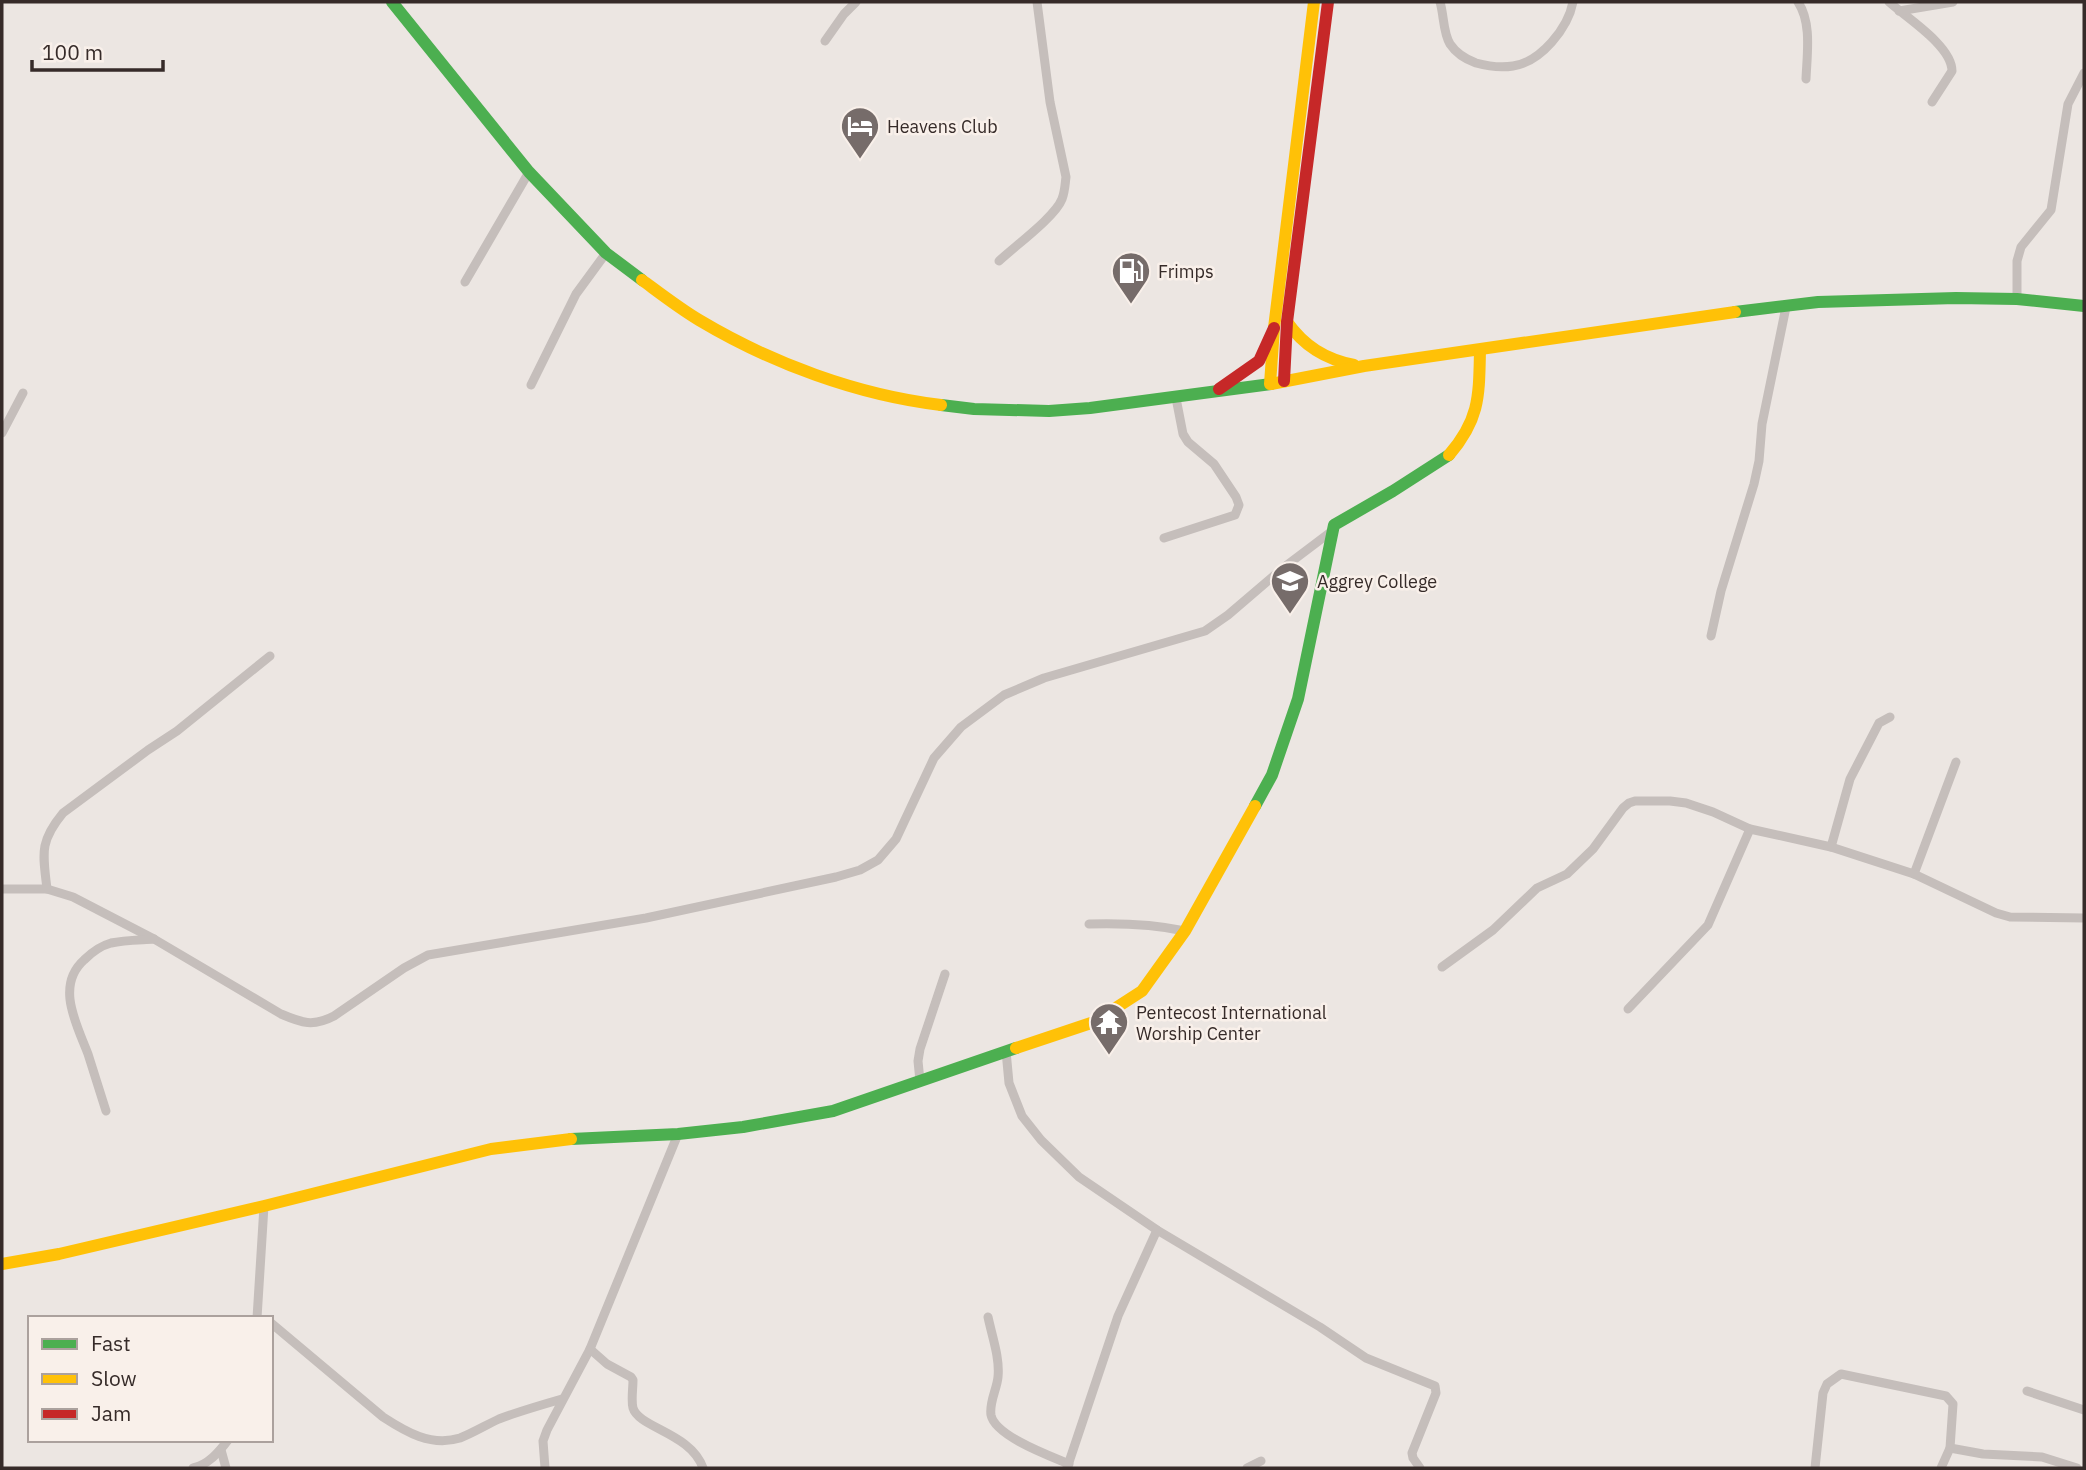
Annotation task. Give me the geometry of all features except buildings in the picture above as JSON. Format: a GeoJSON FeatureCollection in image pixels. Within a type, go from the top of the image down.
{"type":"FeatureCollection","features":[{"type":"Feature","properties":{"kind":"main road"},"geometry":{"type":"LineString","coordinates":[[392,2],[529,172],[606,253],[661,296],[736,341],[768,356],[844,384],[916,402],[974,409],[1049,411],[1176,398],[1364,366],[1818,302],[1867,299],[2017,299],[2084,306]]}},
{"type":"Feature","properties":{"kind":"main road"},"geometry":{"type":"LineString","coordinates":[[1270,384],[1273,328],[1314,2]]}},
{"type":"Feature","properties":{"kind":"main road"},"geometry":{"type":"LineString","coordinates":[[1284,381],[1287,322],[1328,2]]}},
{"type":"Feature","properties":{"kind":"main road"},"geometry":{"type":"LineString","coordinates":[[1287,322],[1296,337],[1323,356],[1339,363],[1364,366]]}},
{"type":"Feature","properties":{"kind":"main road"},"geometry":{"type":"LineString","coordinates":[[1217,390],[1259,360],[1273,328]]}},
{"type":"Feature","properties":{"kind":"main road"},"geometry":{"type":"LineString","coordinates":[[2,1264],[59,1254],[264,1206],[491,1149],[576,1138],[678,1134],[833,1111],[1094,1022],[1132,999],[1157,972],[1185,931],[1264,790],[1298,699],[1332,531],[1338,522],[1393,491],[1454,449],[1470,428],[1477,409],[1480,394],[1480,350]]}},
{"type":"Feature","properties":{"kind":"street"},"geometry":{"type":"LineString","coordinates":[[825,41],[856,2]]}},
{"type":"Feature","properties":{"kind":"street"},"geometry":{"type":"LineString","coordinates":[[999,261],[1054,212],[1062,201],[1065,188],[1066,177],[1051,102],[1037,2]]}},
{"type":"Feature","properties":{"kind":"street"},"geometry":{"type":"LineString","coordinates":[[1440,2],[1448,42],[1458,54],[1485,66],[1513,66],[1529,61],[1556,36],[1568,19],[1573,2]]}},
{"type":"Feature","properties":{"kind":"street"},"geometry":{"type":"LineString","coordinates":[[1798,2],[1805,15],[1806,79]]}},
{"type":"Feature","properties":{"kind":"street"},"geometry":{"type":"LineString","coordinates":[[1889,2],[1949,57],[1952,71],[1932,102]]}},
{"type":"Feature","properties":{"kind":"street"},"geometry":{"type":"LineString","coordinates":[[1899,11],[1953,2]]}},
{"type":"Feature","properties":{"kind":"street"},"geometry":{"type":"LineString","coordinates":[[2017,299],[2017,261],[2021,247],[2051,210],[2068,104],[2084,73]]}},
{"type":"Feature","properties":{"kind":"street"},"geometry":{"type":"LineString","coordinates":[[465,282],[529,172]]}},
{"type":"Feature","properties":{"kind":"street"},"geometry":{"type":"LineString","coordinates":[[531,385],[576,295],[606,253]]}},
{"type":"Feature","properties":{"kind":"street"},"geometry":{"type":"LineString","coordinates":[[1711,636],[1721,591],[1754,484],[1762,424],[1786,307]]}},
{"type":"Feature","properties":{"kind":"street"},"geometry":{"type":"LineString","coordinates":[[2,433],[23,393]]}},
{"type":"Feature","properties":{"kind":"street"},"geometry":{"type":"LineString","coordinates":[[1164,538],[1235,515],[1239,505],[1214,464],[1188,442],[1183,434],[1176,398]]}},
{"type":"Feature","properties":{"kind":"street"},"geometry":{"type":"LineString","coordinates":[[2,889],[47,889],[73,897],[154,939],[281,1014],[300,1022],[323,1022],[404,968],[428,956],[646,918],[859,870],[878,860],[896,839],[934,758],[945,744],[961,727],[992,703],[1014,690],[1044,678],[1205,631],[1332,531]]}},
{"type":"Feature","properties":{"kind":"street"},"geometry":{"type":"LineString","coordinates":[[47,889],[43,853],[45,839],[63,813],[177,731],[270,656]]}},
{"type":"Feature","properties":{"kind":"street"},"geometry":{"type":"LineString","coordinates":[[1830,847],[1850,779],[1879,723],[1890,717]]}},
{"type":"Feature","properties":{"kind":"street"},"geometry":{"type":"LineString","coordinates":[[1914,874],[1956,762]]}},
{"type":"Feature","properties":{"kind":"street"},"geometry":{"type":"LineString","coordinates":[[1442,967],[1499,925],[1537,888],[1567,874],[1594,849],[1629,803],[1652,800],[1686,803],[1750,829],[1830,847],[1914,874],[2010,917],[2084,918]]}},
{"type":"Feature","properties":{"kind":"street"},"geometry":{"type":"LineString","coordinates":[[1628,1009],[1707,925],[1750,829]]}},
{"type":"Feature","properties":{"kind":"street"},"geometry":{"type":"LineString","coordinates":[[1090,923],[1160,926],[1185,931]]}},
{"type":"Feature","properties":{"kind":"street"},"geometry":{"type":"LineString","coordinates":[[106,1111],[74,1018],[70,995],[71,977],[80,963],[94,950],[111,943],[154,939]]}},
{"type":"Feature","properties":{"kind":"street"},"geometry":{"type":"LineString","coordinates":[[920,1081],[920,1049],[945,974]]}},
{"type":"Feature","properties":{"kind":"street"},"geometry":{"type":"LineString","coordinates":[[1006,1051],[1012,1094],[1022,1116],[1041,1140],[1079,1177],[1157,1230],[1366,1357],[1435,1386],[1436,1393],[1412,1453],[1420,1468]]}},
{"type":"Feature","properties":{"kind":"street"},"geometry":{"type":"LineString","coordinates":[[545,1468],[543,1441],[562,1399],[590,1349],[678,1134]]}},
{"type":"Feature","properties":{"kind":"street"},"geometry":{"type":"LineString","coordinates":[[258,1316],[264,1206]]}},
{"type":"Feature","properties":{"kind":"street"},"geometry":{"type":"LineString","coordinates":[[988,1317],[998,1368],[992,1405],[995,1423],[1016,1439],[1068,1466],[1118,1317],[1157,1230]]}},
{"type":"Feature","properties":{"kind":"street"},"geometry":{"type":"LineString","coordinates":[[273,1325],[383,1417],[421,1438],[436,1441],[460,1438],[521,1411],[562,1399]]}},
{"type":"Feature","properties":{"kind":"street"},"geometry":{"type":"LineString","coordinates":[[590,1349],[607,1364],[631,1377],[633,1408],[636,1413],[648,1423],[685,1443],[693,1450],[703,1468]]}},
{"type":"Feature","properties":{"kind":"street"},"geometry":{"type":"LineString","coordinates":[[1815,1468],[1823,1392],[1827,1384],[1841,1374],[1950,1398],[1953,1404],[1950,1448],[1941,1468]]}},
{"type":"Feature","properties":{"kind":"street"},"geometry":{"type":"LineString","coordinates":[[2027,1391],[2084,1410]]}},
{"type":"Feature","properties":{"kind":"street"},"geometry":{"type":"LineString","coordinates":[[193,1468],[206,1463],[227,1442]]}},
{"type":"Feature","properties":{"kind":"street"},"geometry":{"type":"LineString","coordinates":[[1950,1448],[1983,1454],[2042,1457],[2077,1468]]}},
{"type":"Feature","properties":{"kind":"street"},"geometry":{"type":"LineString","coordinates":[[221,1450],[226,1468]]}},
{"type":"Feature","properties":{"kind":"street"},"geometry":{"type":"LineString","coordinates":[[1247,1468],[1261,1461]]}},
{"type":"Feature","properties":{"kind":"traffic: fast"},"geometry":{"type":"LineString","coordinates":[[392,2],[529,172],[606,253],[642,280]]}},
{"type":"Feature","properties":{"kind":"traffic: fast"},"geometry":{"type":"LineString","coordinates":[[1735,312],[1818,302],[1956,298],[2017,299],[2084,306]]}},
{"type":"Feature","properties":{"kind":"traffic: fast"},"geometry":{"type":"LineString","coordinates":[[941,405],[974,409],[1049,411],[1271,384]]}},
{"type":"Feature","properties":{"kind":"traffic: fast"},"geometry":{"type":"LineString","coordinates":[[1255,806],[1272,775],[1298,699],[1334,525],[1449,455]]}},
{"type":"Feature","properties":{"kind":"traffic: fast"},"geometry":{"type":"LineString","coordinates":[[571,1139],[678,1134],[743,1127],[833,1111],[1016,1048]]}},
{"type":"Feature","properties":{"kind":"traffic: slow"},"geometry":{"type":"LineString","coordinates":[[1270,384],[1274,328],[1314,2]]}},
{"type":"Feature","properties":{"kind":"traffic: slow"},"geometry":{"type":"LineString","coordinates":[[642,280],[699,320],[785,363],[878,394],[941,405]]}},
{"type":"Feature","properties":{"kind":"traffic: slow"},"geometry":{"type":"LineString","coordinates":[[1271,384],[1364,366],[1735,312]]}},
{"type":"Feature","properties":{"kind":"traffic: slow"},"geometry":{"type":"LineString","coordinates":[[1287,322],[1316,350],[1354,365]]}},
{"type":"Feature","properties":{"kind":"traffic: slow"},"geometry":{"type":"LineString","coordinates":[[1449,455],[1467,430],[1476,406],[1480,350]]}},
{"type":"Feature","properties":{"kind":"traffic: slow"},"geometry":{"type":"LineString","coordinates":[[1016,1048],[1094,1022],[1142,991],[1185,931],[1255,806]]}},
{"type":"Feature","properties":{"kind":"traffic: slow"},"geometry":{"type":"LineString","coordinates":[[2,1264],[59,1254],[264,1206],[491,1149],[571,1139]]}},
{"type":"Feature","properties":{"kind":"traffic: jam"},"geometry":{"type":"LineString","coordinates":[[1284,381],[1287,322],[1328,2]]}},
{"type":"Feature","properties":{"kind":"traffic: jam"},"geometry":{"type":"LineString","coordinates":[[1219,389],[1259,361],[1274,328]]}},
{"type":"Feature","properties":{"kind":"place","name":"Heavens Club"},"geometry":{"type":"Point","coordinates":[860,160]}},
{"type":"Feature","properties":{"kind":"place","name":"Frimps"},"geometry":{"type":"Point","coordinates":[1131,305]}},
{"type":"Feature","properties":{"kind":"place","name":"Aggrey College"},"geometry":{"type":"Point","coordinates":[1290,615]}},
{"type":"Feature","properties":{"kind":"place","name":"Pentecost International Worship Center"},"geometry":{"type":"Point","coordinates":[1109,1056]}}]}
